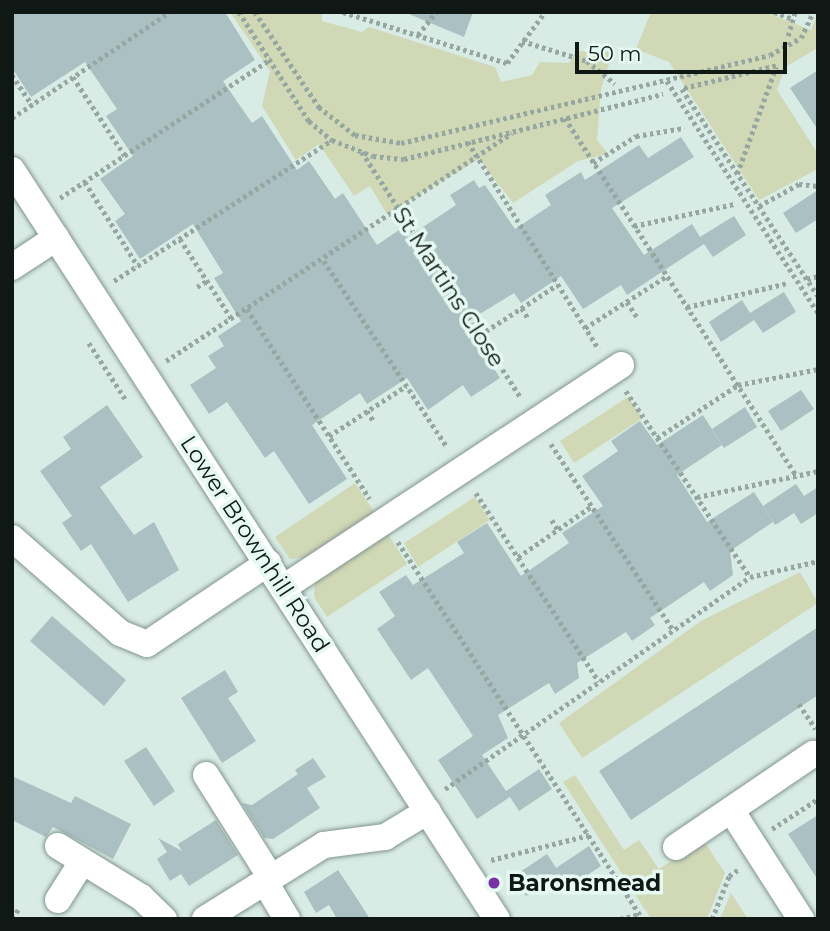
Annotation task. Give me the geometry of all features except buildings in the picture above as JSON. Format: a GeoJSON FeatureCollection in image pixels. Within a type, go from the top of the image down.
{"type":"FeatureCollection","features":[{"type":"Feature","properties":{"kind":"street","name":"Lower Brownhill Road"},"geometry":{"type":"LineString","coordinates":[[12,170],[498,919]]}},
{"type":"Feature","properties":{"kind":"street"},"geometry":{"type":"LineString","coordinates":[[12,267],[56,238]]}},
{"type":"Feature","properties":{"kind":"street"},"geometry":{"type":"LineString","coordinates":[[284,588],[617,368]]}},
{"type":"Feature","properties":{"kind":"street"},"geometry":{"type":"LineString","coordinates":[[12,538],[120,633],[147,644],[268,563]]}},
{"type":"Feature","properties":{"kind":"street"},"geometry":{"type":"LineString","coordinates":[[676,847],[731,810],[816,743]]}},
{"type":"Feature","properties":{"kind":"street"},"geometry":{"type":"LineString","coordinates":[[206,775],[268,880],[286,919]]}},
{"type":"Feature","properties":{"kind":"street"},"geometry":{"type":"LineString","coordinates":[[205,919],[324,845],[385,836],[426,807]]}},
{"type":"Feature","properties":{"kind":"street"},"geometry":{"type":"LineString","coordinates":[[731,810],[801,919]]}},
{"type":"Feature","properties":{"kind":"street"},"geometry":{"type":"LineString","coordinates":[[58,846],[80,865],[141,897],[164,919]]}},
{"type":"Feature","properties":{"kind":"street"},"geometry":{"type":"LineString","coordinates":[[58,900],[80,865]]}},
{"type":"Feature","properties":{"kind":"path"},"geometry":{"type":"LineString","coordinates":[[12,118],[170,12]]}},
{"type":"Feature","properties":{"kind":"path"},"geometry":{"type":"LineString","coordinates":[[239,12],[309,121],[332,140],[362,152],[404,159],[663,94]]}},
{"type":"Feature","properties":{"kind":"path"},"geometry":{"type":"LineString","coordinates":[[255,12],[319,107],[355,135],[377,141],[401,143],[667,81],[792,46],[813,12]]}},
{"type":"Feature","properties":{"kind":"path"},"geometry":{"type":"LineString","coordinates":[[343,12],[507,62],[545,12]]}},
{"type":"Feature","properties":{"kind":"path"},"geometry":{"type":"LineString","coordinates":[[418,36],[436,12]]}},
{"type":"Feature","properties":{"kind":"path"},"geometry":{"type":"LineString","coordinates":[[774,12],[793,19]]}},
{"type":"Feature","properties":{"kind":"path"},"geometry":{"type":"LineString","coordinates":[[788,36],[795,12]]}},
{"type":"Feature","properties":{"kind":"path"},"geometry":{"type":"LineString","coordinates":[[523,41],[587,61],[615,84]]}},
{"type":"Feature","properties":{"kind":"path"},"geometry":{"type":"LineString","coordinates":[[39,212],[271,60]]}},
{"type":"Feature","properties":{"kind":"path"},"geometry":{"type":"LineString","coordinates":[[737,174],[776,66],[682,89],[737,174],[818,296]]}},
{"type":"Feature","properties":{"kind":"path"},"geometry":{"type":"LineString","coordinates":[[12,75],[32,105]]}},
{"type":"Feature","properties":{"kind":"path"},"geometry":{"type":"LineString","coordinates":[[73,78],[125,156]]}},
{"type":"Feature","properties":{"kind":"path"},"geometry":{"type":"LineString","coordinates":[[667,81],[818,313]]}},
{"type":"Feature","properties":{"kind":"path"},"geometry":{"type":"LineString","coordinates":[[565,118],[797,476]]}},
{"type":"Feature","properties":{"kind":"path"},"geometry":{"type":"LineString","coordinates":[[593,163],[636,136],[684,128]]}},
{"type":"Feature","properties":{"kind":"path"},"geometry":{"type":"LineString","coordinates":[[145,375],[401,212],[516,131]]}},
{"type":"Feature","properties":{"kind":"path"},"geometry":{"type":"LineString","coordinates":[[93,295],[332,140]]}},
{"type":"Feature","properties":{"kind":"path"},"geometry":{"type":"LineString","coordinates":[[468,142],[557,285],[585,328],[617,368],[657,438],[750,577]]}},
{"type":"Feature","properties":{"kind":"path","name":"St Martins Close"},"geometry":{"type":"LineString","coordinates":[[362,152],[673,630]]}},
{"type":"Feature","properties":{"kind":"path"},"geometry":{"type":"LineString","coordinates":[[85,182],[138,266]]}},
{"type":"Feature","properties":{"kind":"path"},"geometry":{"type":"LineString","coordinates":[[759,206],[799,184],[818,186]]}},
{"type":"Feature","properties":{"kind":"path"},"geometry":{"type":"LineString","coordinates":[[634,226],[734,204]]}},
{"type":"Feature","properties":{"kind":"path"},"geometry":{"type":"LineString","coordinates":[[180,239],[232,318]]}},
{"type":"Feature","properties":{"kind":"path"},"geometry":{"type":"LineString","coordinates":[[585,328],[667,276]]}},
{"type":"Feature","properties":{"kind":"path"},"geometry":{"type":"LineString","coordinates":[[807,279],[818,276]]}},
{"type":"Feature","properties":{"kind":"path"},"geometry":{"type":"LineString","coordinates":[[197,286],[208,280]]}},
{"type":"Feature","properties":{"kind":"path"},"geometry":{"type":"LineString","coordinates":[[687,307],[788,284]]}},
{"type":"Feature","properties":{"kind":"path"},"geometry":{"type":"LineString","coordinates":[[480,335],[557,285]]}},
{"type":"Feature","properties":{"kind":"path"},"geometry":{"type":"LineString","coordinates":[[627,302],[637,317]]}},
{"type":"Feature","properties":{"kind":"path"},"geometry":{"type":"LineString","coordinates":[[522,308],[528,318]]}},
{"type":"Feature","properties":{"kind":"path"},"geometry":{"type":"LineString","coordinates":[[247,309],[642,916],[620,919]]}},
{"type":"Feature","properties":{"kind":"path"},"geometry":{"type":"LineString","coordinates":[[657,438],[737,384],[818,369]]}},
{"type":"Feature","properties":{"kind":"path"},"geometry":{"type":"LineString","coordinates":[[329,436],[406,386]]}},
{"type":"Feature","properties":{"kind":"path"},"geometry":{"type":"LineString","coordinates":[[367,411],[373,420]]}},
{"type":"Feature","properties":{"kind":"path"},"geometry":{"type":"LineString","coordinates":[[697,497],[818,471]]}},
{"type":"Feature","properties":{"kind":"path"},"geometry":{"type":"LineString","coordinates":[[518,557],[592,506]]}},
{"type":"Feature","properties":{"kind":"path"},"geometry":{"type":"LineString","coordinates":[[552,520],[558,530]]}},
{"type":"Feature","properties":{"kind":"path"},"geometry":{"type":"LineString","coordinates":[[426,807],[750,577],[818,561]]}},
{"type":"Feature","properties":{"kind":"path"},"geometry":{"type":"LineString","coordinates":[[799,704],[816,743]]}},
{"type":"Feature","properties":{"kind":"path"},"geometry":{"type":"LineString","coordinates":[[712,919],[729,876],[755,849],[818,799]]}},
{"type":"Feature","properties":{"kind":"path"},"geometry":{"type":"LineString","coordinates":[[464,866],[589,835]]}},
{"type":"Feature","properties":{"kind":"path"},"geometry":{"type":"LineString","coordinates":[[13,919],[18,909]]}},
{"type":"Feature","properties":{"kind":"green space"},"geometry":{"type":"Polygon","coordinates":[[[230,12],[322,12],[322,21],[362,32],[369,27],[495,67],[501,82],[532,75],[540,62],[569,63],[576,51],[613,52],[601,89],[597,140],[608,154],[578,161],[513,203],[479,159],[387,214],[370,186],[354,196],[319,144],[296,160],[262,106],[270,71],[230,12]]]}},
{"type":"Feature","properties":{"kind":"green space"},"geometry":{"type":"Polygon","coordinates":[[[651,12],[765,12],[811,30],[818,12],[818,48],[785,67],[777,90],[818,154],[818,169],[759,200],[669,62],[636,49],[651,12]]]}},
{"type":"Feature","properties":{"kind":"green space"},"geometry":{"type":"Polygon","coordinates":[[[628,397],[643,418],[574,463],[560,441],[628,397]]]}},
{"type":"Feature","properties":{"kind":"green space"},"geometry":{"type":"Polygon","coordinates":[[[355,483],[375,513],[309,557],[290,559],[275,537],[355,483]]]}},
{"type":"Feature","properties":{"kind":"green space"},"geometry":{"type":"Polygon","coordinates":[[[475,497],[490,520],[418,567],[404,543],[475,497]]]}},
{"type":"Feature","properties":{"kind":"green space"},"geometry":{"type":"Polygon","coordinates":[[[388,534],[407,564],[327,617],[314,597],[315,583],[388,534]]]}},
{"type":"Feature","properties":{"kind":"green space"},"geometry":{"type":"Polygon","coordinates":[[[800,572],[818,603],[582,758],[559,723],[701,621],[800,572]]]}},
{"type":"Feature","properties":{"kind":"green space"},"geometry":{"type":"Polygon","coordinates":[[[575,775],[624,850],[639,840],[659,869],[703,840],[725,873],[707,919],[651,919],[563,782],[575,775]]]}},
{"type":"Feature","properties":{"kind":"green space"},"geometry":{"type":"Polygon","coordinates":[[[731,893],[748,919],[720,919],[731,893]]]}},
{"type":"Feature","properties":{"kind":"place","name":"Baronsmead"},"geometry":{"type":"Point","coordinates":[494,883]}}]}
